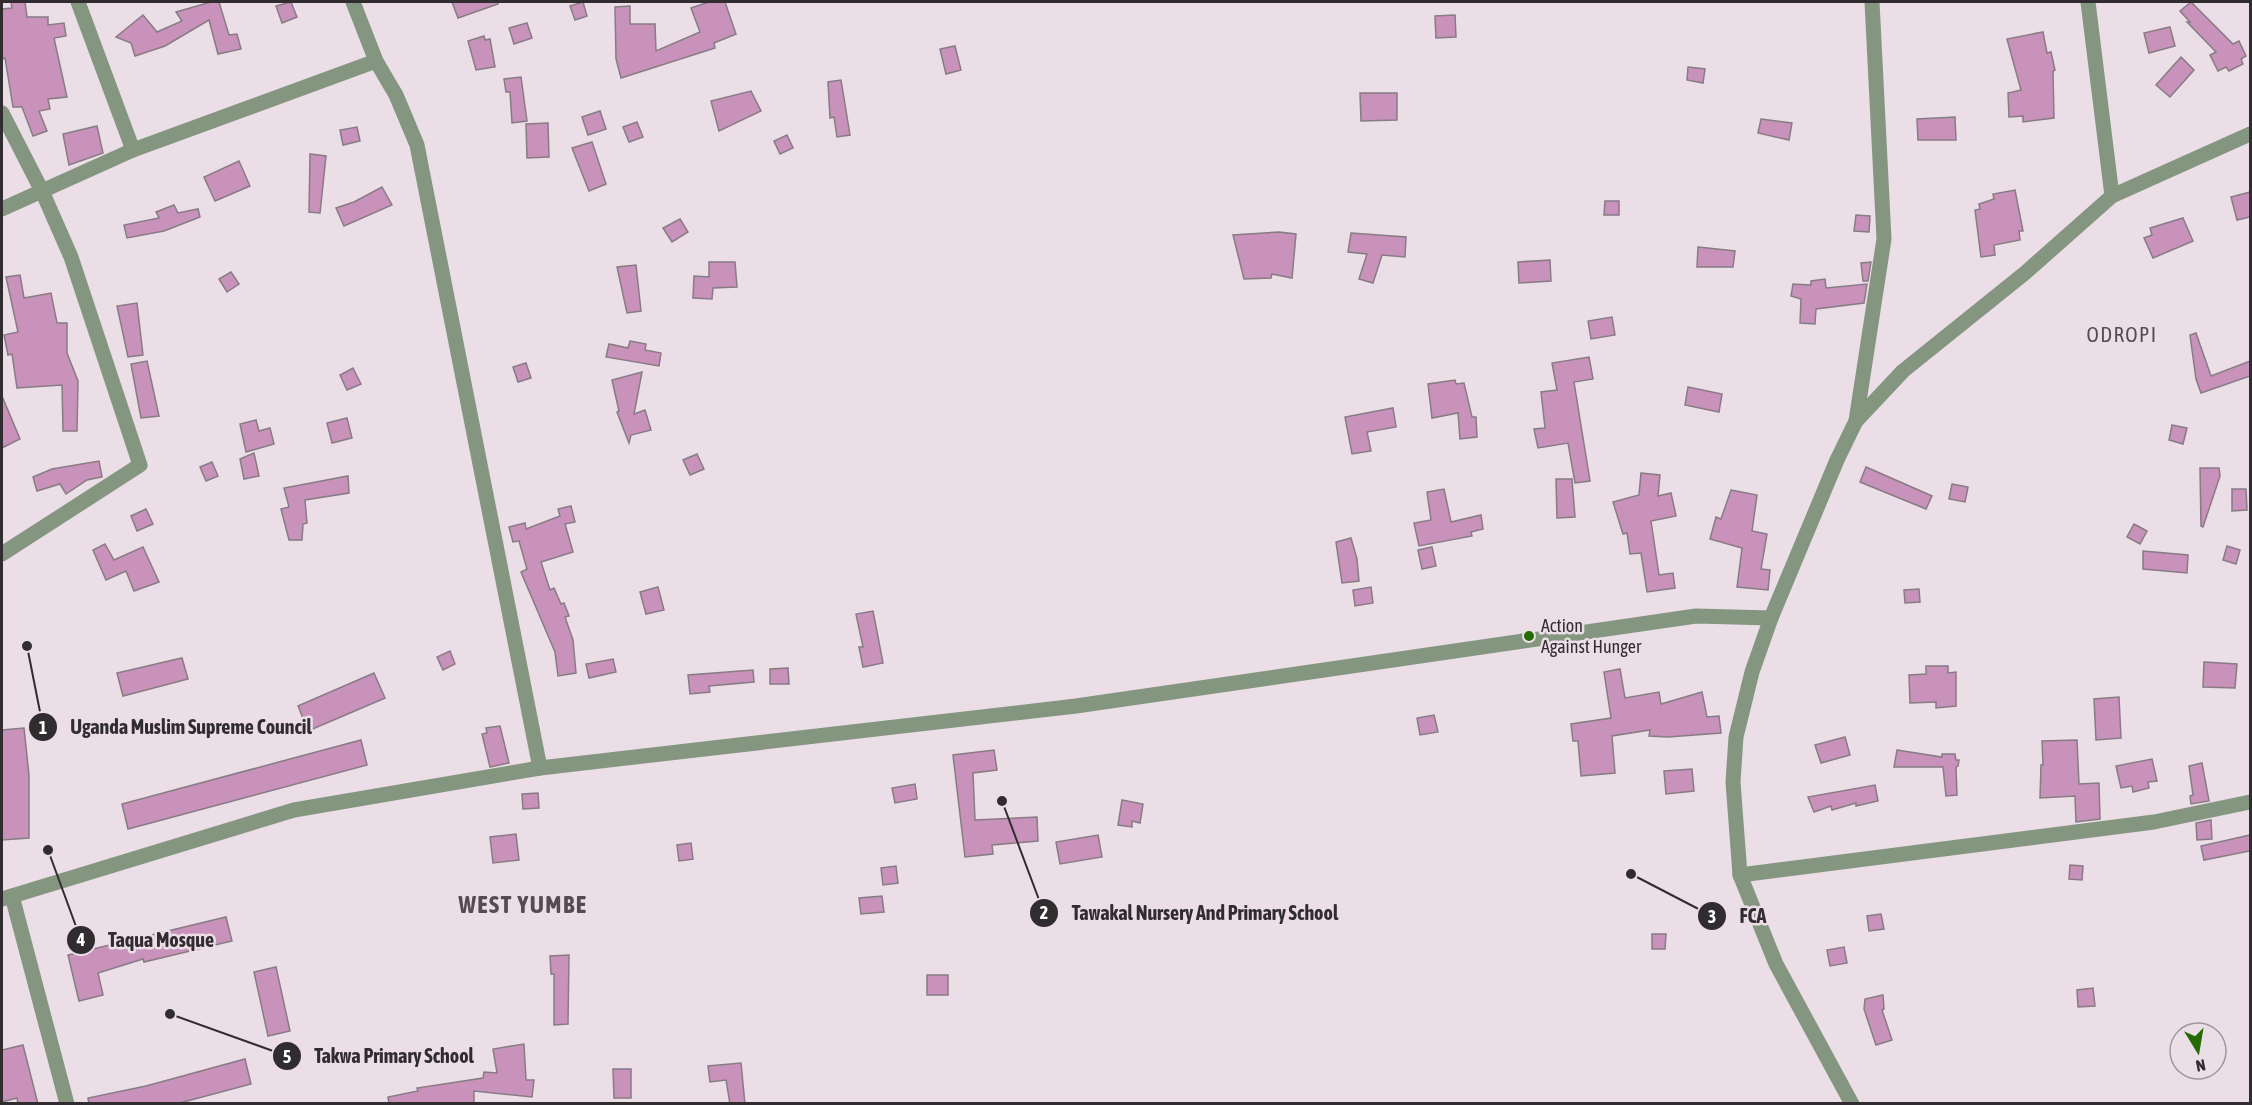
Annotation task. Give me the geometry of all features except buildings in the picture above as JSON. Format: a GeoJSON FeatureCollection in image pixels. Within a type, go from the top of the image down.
{"type":"FeatureCollection","features":[{"type":"Feature","properties":{"kind":"street"},"geometry":{"type":"LineString","coordinates":[[78,2],[133,150]]}},
{"type":"Feature","properties":{"kind":"street"},"geometry":{"type":"LineString","coordinates":[[353,2],[376,61],[396,95],[417,145],[540,768]]}},
{"type":"Feature","properties":{"kind":"street"},"geometry":{"type":"LineString","coordinates":[[1852,1104],[1776,964],[1740,875],[1733,782],[1736,737],[1752,672],[1771,618],[1837,460],[1856,421],[1884,238],[1872,2]]}},
{"type":"Feature","properties":{"kind":"street"},"geometry":{"type":"LineString","coordinates":[[2088,2],[2112,196]]}},
{"type":"Feature","properties":{"kind":"street"},"geometry":{"type":"LineString","coordinates":[[2,209],[133,150],[376,61]]}},
{"type":"Feature","properties":{"kind":"street"},"geometry":{"type":"LineString","coordinates":[[2,113],[42,191],[71,258],[140,465],[2,554]]}},
{"type":"Feature","properties":{"kind":"street"},"geometry":{"type":"LineString","coordinates":[[1856,421],[1904,371],[2025,273],[2112,196],[2250,134]]}},
{"type":"Feature","properties":{"kind":"street"},"geometry":{"type":"LineString","coordinates":[[67,1104],[7,898],[294,810],[540,768],[1076,706],[1696,616],[1771,618]]}},
{"type":"Feature","properties":{"kind":"street"},"geometry":{"type":"LineString","coordinates":[[1740,875],[2154,822],[2250,802]]}},
{"type":"Feature","properties":{"kind":"place","name":"Action Against Hunger"},"geometry":{"type":"Point","coordinates":[1529,636]}},
{"type":"Feature","properties":{"kind":"place","name":"Uganda Muslim Supreme Council"},"geometry":{"type":"Point","coordinates":[27,646]}},
{"type":"Feature","properties":{"kind":"place","name":"Tawakal Nursery And Primary School"},"geometry":{"type":"Point","coordinates":[1002,801]}},
{"type":"Feature","properties":{"kind":"place","name":"Taqua Mosque"},"geometry":{"type":"Point","coordinates":[48,850]}},
{"type":"Feature","properties":{"kind":"place","name":"FCA"},"geometry":{"type":"Point","coordinates":[1631,874]}},
{"type":"Feature","properties":{"kind":"place","name":"Takwa Primary School"},"geometry":{"type":"Point","coordinates":[170,1014]}},
{"type":"Feature","properties":{"kind":"district","name":"ODROPI"},"geometry":{"type":"Point","coordinates":[2122,335]}},
{"type":"Feature","properties":{"kind":"district","name":"WEST YUMBE"},"geometry":{"type":"Point","coordinates":[523,905]}}]}
